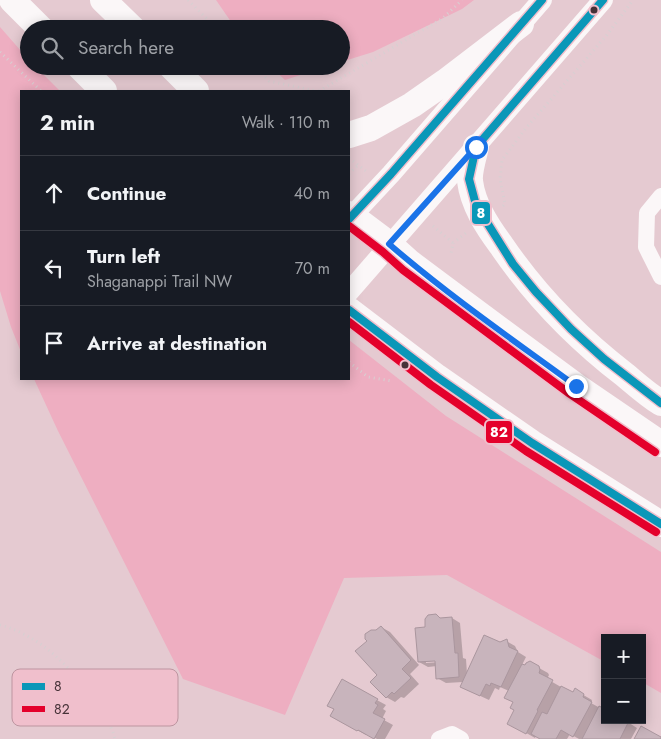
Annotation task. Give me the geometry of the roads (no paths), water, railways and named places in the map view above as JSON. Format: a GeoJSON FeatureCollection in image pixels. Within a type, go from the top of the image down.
{"type":"FeatureCollection","features":[{"type":"Feature","properties":{"kind":"main road"},"geometry":{"type":"LineString","coordinates":[[12,0],[32,20]]}},
{"type":"Feature","properties":{"kind":"main road"},"geometry":{"type":"LineString","coordinates":[[104,0],[124,20]]}},
{"type":"Feature","properties":{"kind":"main road"},"geometry":{"type":"LineString","coordinates":[[350,135],[371,128],[412,105],[521,24]]}},
{"type":"Feature","properties":{"kind":"main road"},"geometry":{"type":"LineString","coordinates":[[87,75],[103,90]]}},
{"type":"Feature","properties":{"kind":"main road"},"geometry":{"type":"LineString","coordinates":[[180,75],[195,90]]}},
{"type":"Feature","properties":{"kind":"main road"},"geometry":{"type":"LineString","coordinates":[[476,147],[469,179],[476,205],[513,264],[571,329],[604,359],[661,403]]}},
{"type":"Feature","properties":{"kind":"main road"},"geometry":{"type":"LineString","coordinates":[[350,216],[389,244],[445,290],[576,386],[661,444]]}},
{"type":"Feature","properties":{"kind":"main road"},"geometry":{"type":"LineString","coordinates":[[350,311],[437,377],[532,443],[661,524]]}},
{"type":"Feature","properties":{"kind":"street"},"geometry":{"type":"LineString","coordinates":[[350,216],[391,174],[542,0]]}},
{"type":"Feature","properties":{"kind":"street"},"geometry":{"type":"LineString","coordinates":[[350,291],[603,0]]}},
{"type":"Feature","properties":{"kind":"street"},"geometry":{"type":"LineString","coordinates":[[661,196],[647,213],[646,247],[661,277]]}},
{"type":"Feature","properties":{"kind":"street"},"geometry":{"type":"LineString","coordinates":[[440,739],[452,734],[460,739]]}}]}
